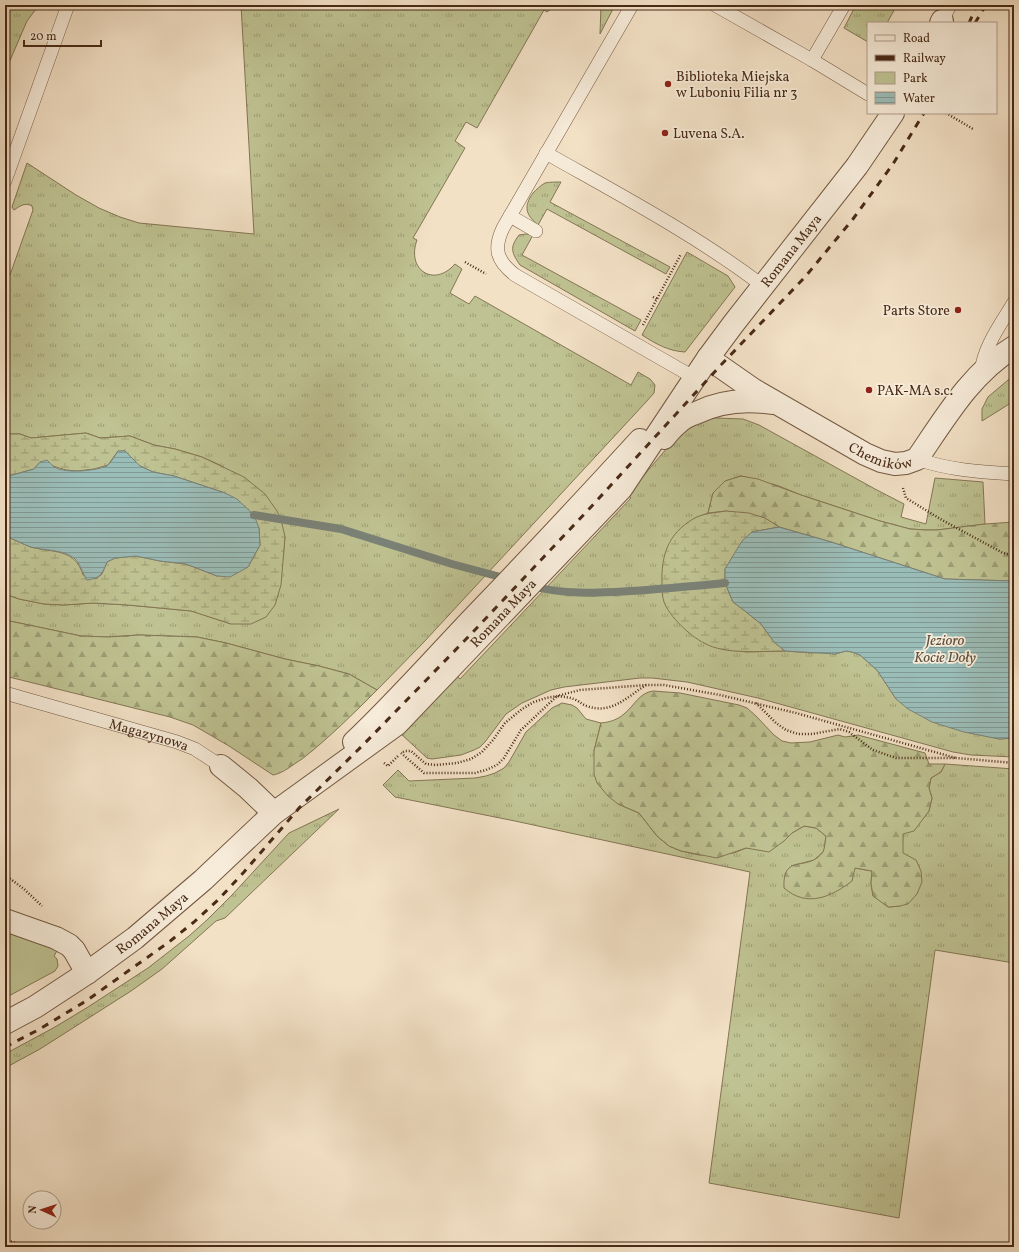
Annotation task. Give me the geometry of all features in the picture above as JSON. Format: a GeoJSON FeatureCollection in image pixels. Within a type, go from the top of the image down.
{"type":"FeatureCollection","features":[{"type":"Feature","properties":{"kind":"street","name":"Romana Maya"},"geometry":{"type":"LineString","coordinates":[[590,508],[621,489],[708,358],[857,166],[892,114]]}},
{"type":"Feature","properties":{"kind":"street","name":"Chemików"},"geometry":{"type":"LineString","coordinates":[[708,358],[754,390],[865,454],[881,461],[895,464],[906,463],[917,458],[964,391],[994,361],[1014,347]]}},
{"type":"Feature","properties":{"kind":"street","name":"Romana Maya"},"geometry":{"type":"LineString","coordinates":[[5,1023],[35,1007],[87,973],[135,938],[176,905],[279,809],[451,654],[590,508],[691,383]]}},
{"type":"Feature","properties":{"kind":"street","name":"Chemików"},"geometry":{"type":"LineString","coordinates":[[621,489],[677,423],[690,415],[718,404],[738,401],[758,401],[778,404]]}},
{"type":"Feature","properties":{"kind":"street","name":"Magazynowa"},"geometry":{"type":"LineString","coordinates":[[221,766],[248,788],[279,809]]}},
{"type":"Feature","properties":{"kind":"street"},"geometry":{"type":"LineString","coordinates":[[5,920],[56,938],[69,945],[74,950],[87,973]]}},
{"type":"Feature","properties":{"kind":"lane"},"geometry":{"type":"LineString","coordinates":[[5,181],[68,5]]}},
{"type":"Feature","properties":{"kind":"lane"},"geometry":{"type":"LineString","coordinates":[[632,5],[510,216],[498,238],[497,248],[505,267],[515,275],[633,343],[691,383]]}},
{"type":"Feature","properties":{"kind":"lane"},"geometry":{"type":"LineString","coordinates":[[715,5],[812,60],[867,93]]}},
{"type":"Feature","properties":{"kind":"lane"},"geometry":{"type":"LineString","coordinates":[[812,60],[844,5]]}},
{"type":"Feature","properties":{"kind":"lane"},"geometry":{"type":"LineString","coordinates":[[546,153],[691,237],[741,269],[763,286]]}},
{"type":"Feature","properties":{"kind":"lane"},"geometry":{"type":"LineString","coordinates":[[510,216],[536,230]]}},
{"type":"Feature","properties":{"kind":"lane"},"geometry":{"type":"LineString","coordinates":[[980,374],[985,353],[991,340],[1014,302]]}},
{"type":"Feature","properties":{"kind":"lane"},"geometry":{"type":"LineString","coordinates":[[917,458],[948,468],[1014,474]]}},
{"type":"Feature","properties":{"kind":"lane","name":"Magazynowa"},"geometry":{"type":"LineString","coordinates":[[5,694],[177,742],[195,749],[221,766]]}},
{"type":"Feature","properties":{"kind":"path"},"geometry":{"type":"LineString","coordinates":[[593,5],[597,7]]}},
{"type":"Feature","properties":{"kind":"path"},"geometry":{"type":"LineString","coordinates":[[948,114],[973,129]]}},
{"type":"Feature","properties":{"kind":"path"},"geometry":{"type":"LineString","coordinates":[[633,343],[684,250]]}},
{"type":"Feature","properties":{"kind":"path"},"geometry":{"type":"LineString","coordinates":[[653,297],[657,299]]}},
{"type":"Feature","properties":{"kind":"path"},"geometry":{"type":"LineString","coordinates":[[895,464],[906,498],[962,531],[1003,553],[1014,556]]}},
{"type":"Feature","properties":{"kind":"path"},"geometry":{"type":"LineString","coordinates":[[401,753],[424,773],[470,773],[486,770],[497,765],[504,758],[520,730],[557,696],[568,697],[592,708],[611,708],[646,685]]}},
{"type":"Feature","properties":{"kind":"path"},"geometry":{"type":"LineString","coordinates":[[383,762],[388,766],[405,750],[411,751],[426,764],[444,765],[458,763],[471,759],[482,752],[505,723],[522,709],[534,702],[571,691],[646,685],[664,685],[699,690],[756,703],[956,758]]}},
{"type":"Feature","properties":{"kind":"path"},"geometry":{"type":"LineString","coordinates":[[756,703],[776,723],[786,730],[798,734],[812,734],[840,729],[849,732],[873,750],[896,758],[956,758],[1014,763]]}},
{"type":"Feature","properties":{"kind":"path"},"geometry":{"type":"LineString","coordinates":[[5,875],[24,889],[45,909]]}},
{"type":"Feature","properties":{"kind":"path"},"geometry":{"type":"LineString","coordinates":[[5,1240],[33,1247]]}},
{"type":"Feature","properties":{"kind":"green space"},"geometry":{"type":"Polygon","coordinates":[[[5,5],[39,5],[27,21],[5,72],[5,5]]]}},
{"type":"Feature","properties":{"kind":"green space"},"geometry":{"type":"Polygon","coordinates":[[[241,5],[556,5],[547,12],[544,10],[477,128],[466,122],[455,141],[465,148],[413,238],[417,240],[415,260],[424,272],[431,275],[439,275],[447,271],[455,264],[462,269],[450,293],[469,304],[475,296],[631,385],[638,372],[650,379],[655,385],[654,393],[646,402],[423,643],[377,690],[349,674],[197,637],[140,635],[108,637],[81,636],[5,620],[5,594],[19,599],[44,604],[64,605],[93,603],[192,611],[231,624],[283,558],[285,537],[222,466],[202,457],[175,449],[154,445],[130,436],[100,438],[86,433],[31,438],[20,434],[5,434],[5,289],[33,210],[32,206],[27,204],[14,210],[12,207],[27,163],[99,208],[139,223],[254,234],[241,5]]]}},
{"type":"Feature","properties":{"kind":"green space"},"geometry":{"type":"Polygon","coordinates":[[[601,5],[615,5],[600,34],[601,5]]]}},
{"type":"Feature","properties":{"kind":"green space"},"geometry":{"type":"Polygon","coordinates":[[[856,5],[897,5],[888,22],[867,22],[867,41],[844,28],[856,5]]]}},
{"type":"Feature","properties":{"kind":"green space"},"geometry":{"type":"Polygon","coordinates":[[[561,182],[550,202],[670,267],[666,274],[547,209],[538,225],[531,218],[527,210],[530,198],[540,186],[545,183],[561,182]]]}},
{"type":"Feature","properties":{"kind":"green space"},"geometry":{"type":"Polygon","coordinates":[[[519,235],[533,235],[522,255],[641,320],[635,331],[520,265],[515,257],[513,247],[519,235]]]}},
{"type":"Feature","properties":{"kind":"green space"},"geometry":{"type":"Polygon","coordinates":[[[687,252],[728,276],[735,287],[685,352],[662,346],[642,335],[687,252]]]}},
{"type":"Feature","properties":{"kind":"green space"},"geometry":{"type":"Polygon","coordinates":[[[1014,375],[1014,401],[982,421],[982,409],[988,397],[1014,375]]]}},
{"type":"Feature","properties":{"kind":"green space"},"geometry":{"type":"Polygon","coordinates":[[[716,418],[743,419],[759,425],[904,504],[901,517],[926,524],[935,478],[983,482],[985,524],[937,530],[910,529],[880,521],[801,495],[779,486],[741,476],[725,481],[713,493],[708,513],[695,518],[723,649],[747,652],[785,651],[811,653],[823,652],[835,654],[846,651],[852,652],[860,655],[877,670],[896,699],[999,739],[1014,738],[1014,757],[971,755],[953,752],[758,698],[687,682],[652,678],[640,678],[564,687],[551,690],[522,703],[506,714],[480,747],[461,755],[432,759],[427,758],[400,733],[456,675],[460,679],[631,498],[627,495],[675,440],[689,428],[706,420],[716,418]]]}},
{"type":"Feature","properties":{"kind":"green space"},"geometry":{"type":"Polygon","coordinates":[[[86,433],[100,438],[130,436],[154,445],[175,449],[202,457],[244,477],[265,494],[281,519],[285,537],[281,585],[275,605],[266,617],[251,624],[231,624],[191,611],[93,603],[64,605],[44,604],[19,599],[5,594],[5,536],[31,547],[55,551],[69,556],[75,560],[83,575],[96,579],[102,574],[107,562],[115,558],[136,556],[186,564],[217,576],[248,567],[260,545],[259,528],[225,493],[174,476],[153,472],[140,466],[125,451],[118,451],[108,465],[94,469],[77,471],[66,470],[40,462],[34,469],[5,477],[5,434],[20,434],[31,438],[86,433]]]}},
{"type":"Feature","properties":{"kind":"green space"},"geometry":{"type":"Polygon","coordinates":[[[741,476],[758,479],[880,521],[910,529],[937,530],[1014,522],[1014,581],[945,579],[831,542],[779,527],[765,518],[726,511],[708,513],[713,493],[725,481],[741,476]]]}},
{"type":"Feature","properties":{"kind":"green space"},"geometry":{"type":"Polygon","coordinates":[[[726,511],[749,513],[765,518],[779,527],[752,532],[725,569],[725,583],[733,602],[761,624],[774,642],[785,651],[743,652],[713,647],[698,640],[687,631],[670,613],[664,602],[662,595],[663,564],[668,546],[677,531],[697,517],[705,514],[726,511]]]}},
{"type":"Feature","properties":{"kind":"green space"},"geometry":{"type":"Polygon","coordinates":[[[5,620],[81,636],[108,637],[140,635],[197,637],[349,674],[377,690],[341,726],[312,751],[288,768],[273,775],[229,746],[193,725],[170,717],[5,676],[5,620]]]}},
{"type":"Feature","properties":{"kind":"green space"},"geometry":{"type":"Polygon","coordinates":[[[653,691],[680,693],[747,708],[782,741],[791,743],[810,742],[838,735],[845,737],[858,735],[925,753],[929,764],[945,764],[941,772],[931,778],[929,788],[932,798],[929,811],[914,831],[903,834],[903,853],[916,860],[921,871],[922,882],[917,894],[908,904],[888,907],[873,896],[871,883],[872,871],[855,868],[852,881],[836,892],[827,896],[810,899],[801,898],[793,894],[784,888],[784,877],[787,870],[797,864],[817,858],[824,850],[826,836],[816,828],[804,826],[792,833],[769,852],[746,848],[717,858],[681,851],[669,846],[657,836],[639,813],[618,804],[608,796],[597,783],[594,774],[594,751],[601,723],[619,718],[644,694],[653,691]]]}},
{"type":"Feature","properties":{"kind":"green space"},"geometry":{"type":"Polygon","coordinates":[[[562,703],[572,705],[577,708],[586,719],[601,723],[594,751],[618,804],[639,813],[657,836],[669,846],[681,851],[699,855],[734,853],[746,848],[784,841],[792,833],[804,826],[816,828],[826,836],[824,851],[814,860],[791,866],[855,868],[872,871],[871,883],[873,896],[889,907],[900,906],[903,833],[922,820],[929,811],[932,798],[929,788],[931,778],[941,772],[945,764],[1014,769],[1014,963],[935,950],[899,1218],[709,1183],[750,872],[515,821],[395,797],[383,785],[398,770],[409,781],[475,778],[495,773],[504,768],[509,762],[526,732],[552,708],[562,703]]]}},
{"type":"Feature","properties":{"kind":"green space"},"geometry":{"type":"Polygon","coordinates":[[[339,809],[225,918],[216,921],[162,969],[131,991],[40,1049],[5,1068],[5,1054],[88,1007],[148,968],[189,936],[232,895],[289,833],[339,809]]]}},
{"type":"Feature","properties":{"kind":"green space"},"geometry":{"type":"Polygon","coordinates":[[[5,931],[58,949],[54,956],[57,959],[58,966],[55,971],[5,998],[5,931]]]}},
{"type":"Feature","properties":{"kind":"water"},"geometry":{"type":"Polygon","coordinates":[[[118,451],[125,451],[140,466],[153,472],[174,476],[225,493],[237,499],[254,515],[259,528],[260,545],[248,567],[230,577],[217,576],[186,564],[136,556],[115,558],[107,562],[98,577],[87,580],[78,563],[69,555],[31,547],[5,536],[5,477],[34,469],[40,462],[47,460],[54,467],[65,470],[80,471],[102,468],[108,465],[118,451]]]}},
{"type":"Feature","properties":{"kind":"water","name":"Jezioro Kocie Doły"},"geometry":{"type":"Polygon","coordinates":[[[779,527],[831,542],[945,579],[1014,581],[1014,738],[999,739],[964,732],[932,722],[908,709],[896,699],[877,670],[860,655],[846,651],[835,654],[785,651],[774,642],[761,624],[733,602],[725,583],[725,569],[742,541],[752,532],[779,527]]]}},
{"type":"Feature","properties":{"kind":"waterway"},"geometry":{"type":"LineString","coordinates":[[254,515],[341,529],[452,564],[508,579]]}},
{"type":"Feature","properties":{"kind":"waterway"},"geometry":{"type":"LineString","coordinates":[[531,586],[556,591],[593,593],[725,583]]}},
{"type":"Feature","properties":{"kind":"railway"},"geometry":{"type":"LineString","coordinates":[[969,22],[977,5]]}},
{"type":"Feature","properties":{"kind":"railway"},"geometry":{"type":"LineString","coordinates":[[976,22],[986,5]]}},
{"type":"Feature","properties":{"kind":"railway"},"geometry":{"type":"LineString","coordinates":[[5,1047],[38,1030],[86,1001],[169,942],[219,899],[300,807],[365,743],[472,633],[590,508],[720,366],[805,277],[853,219],[893,164],[923,114]]}},
{"type":"Feature","properties":{"kind":"place","name":"Biblioteka Miejska w Luboniu Filia nr 3"},"geometry":{"type":"Point","coordinates":[668,84]}},
{"type":"Feature","properties":{"kind":"place","name":"Luvena S.A."},"geometry":{"type":"Point","coordinates":[665,133]}},
{"type":"Feature","properties":{"kind":"place","name":"Parts Store"},"geometry":{"type":"Point","coordinates":[958,310]}},
{"type":"Feature","properties":{"kind":"place","name":"PAK-MA s.c."},"geometry":{"type":"Point","coordinates":[869,390]}}]}
